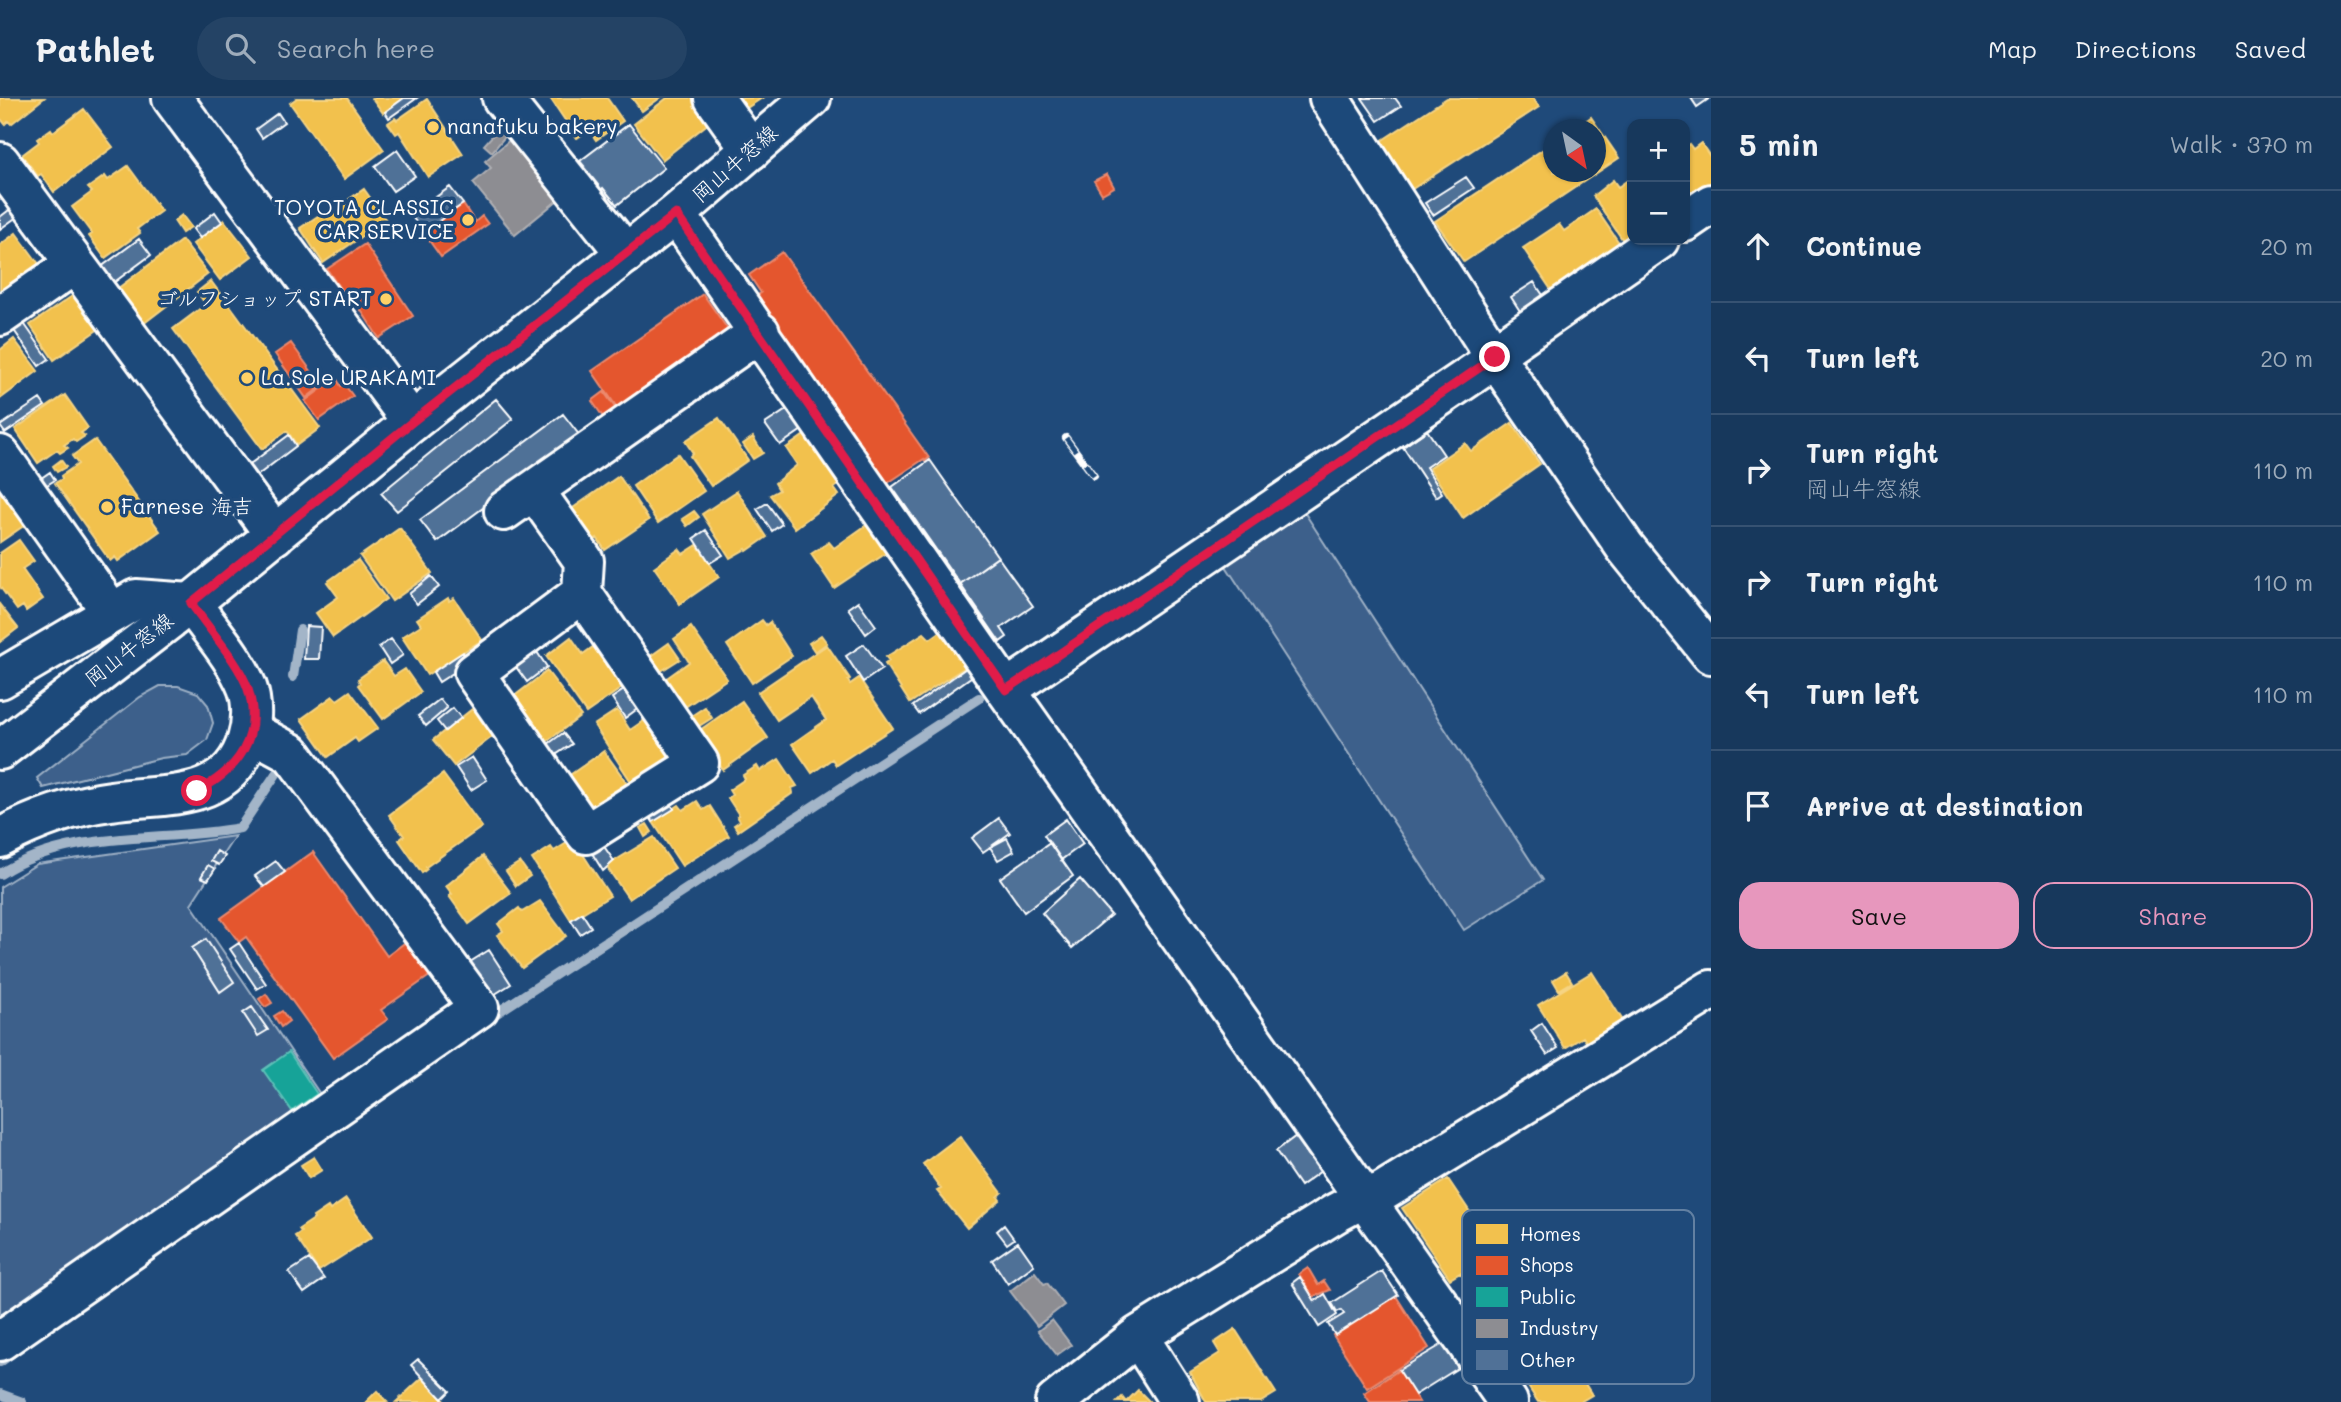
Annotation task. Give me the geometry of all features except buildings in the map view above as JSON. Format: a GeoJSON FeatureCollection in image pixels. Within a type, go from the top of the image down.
{"type":"FeatureCollection","features":[{"type":"Feature","properties":{"kind":"street"},"geometry":{"type":"LineString","coordinates":[[172,98],[412,422]]}},
{"type":"Feature","properties":{"kind":"street"},"geometry":{"type":"LineString","coordinates":[[502,98],[626,254]]}},
{"type":"Feature","properties":{"kind":"street"},"geometry":{"type":"LineString","coordinates":[[714,98],[751,150]]}},
{"type":"Feature","properties":{"kind":"street"},"geometry":{"type":"LineString","coordinates":[[1329,98],[1625,547],[1711,654]]}},
{"type":"Feature","properties":{"kind":"street","name":"岡山牛窓線"},"geometry":{"type":"LineString","coordinates":[[0,750],[191,603],[412,422],[676,214],[806,100]]}},
{"type":"Feature","properties":{"kind":"street"},"geometry":{"type":"LineString","coordinates":[[0,162],[275,535]]}},
{"type":"Feature","properties":{"kind":"street"},"geometry":{"type":"LineString","coordinates":[[1690,219],[1711,204]]}},
{"type":"Feature","properties":{"kind":"street"},"geometry":{"type":"LineString","coordinates":[[676,214],[1006,690],[1462,1337]]}},
{"type":"Feature","properties":{"kind":"street"},"geometry":{"type":"LineString","coordinates":[[1006,690],[1496,348],[1651,245]]}},
{"type":"Feature","properties":{"kind":"street"},"geometry":{"type":"LineString","coordinates":[[0,316],[75,264]]}},
{"type":"Feature","properties":{"kind":"street"},"geometry":{"type":"LineString","coordinates":[[582,593],[474,673],[586,834],[699,763],[582,593],[584,561],[519,500],[760,332]]}},
{"type":"Feature","properties":{"kind":"street"},"geometry":{"type":"LineString","coordinates":[[0,454],[112,613]]}},
{"type":"Feature","properties":{"kind":"street"},"geometry":{"type":"LineString","coordinates":[[0,679],[136,599],[191,603],[238,669],[248,689],[251,719],[246,744],[228,772],[197,791],[99,804],[40,818],[0,838]]}},
{"type":"Feature","properties":{"kind":"street"},"geometry":{"type":"LineString","coordinates":[[0,1341],[479,1008],[291,753],[250,731]]}},
{"type":"Feature","properties":{"kind":"street"},"geometry":{"type":"LineString","coordinates":[[1055,1402],[1138,1336],[1364,1198],[1382,1192],[1711,990]]}},
{"type":"Feature","properties":{"kind":"street"},"geometry":{"type":"LineString","coordinates":[[1138,1336],[1180,1402]]}},
{"type":"Feature","properties":{"kind":"street"},"geometry":{"type":"LineString","coordinates":[[1495,1384],[1508,1402]]}},
{"type":"Feature","properties":{"kind":"shaded area"},"geometry":{"type":"Polygon","coordinates":[[[1299,504],[1543,880],[1464,930],[1220,557],[1299,504]]]}},
{"type":"Feature","properties":{"kind":"shaded area"},"geometry":{"type":"Polygon","coordinates":[[[160,686],[178,686],[198,693],[208,705],[213,723],[207,740],[187,755],[161,758],[43,788],[37,778],[140,697],[160,686]]]}},
{"type":"Feature","properties":{"kind":"shaded area"},"geometry":{"type":"Polygon","coordinates":[[[235,836],[191,904],[324,1100],[0,1326],[0,887],[37,864],[235,836]]]}},
{"type":"Feature","properties":{"kind":"waterway"},"geometry":{"type":"LineString","coordinates":[[293,677],[300,630]]}},
{"type":"Feature","properties":{"kind":"waterway"},"geometry":{"type":"LineString","coordinates":[[486,1020],[979,698]]}},
{"type":"Feature","properties":{"kind":"waterway"},"geometry":{"type":"LineString","coordinates":[[0,874],[27,859],[86,843],[240,828],[282,765]]}},
{"type":"Feature","properties":{"kind":"waterway"},"geometry":{"type":"LineString","coordinates":[[0,1362],[15,1351]]}},
{"type":"Feature","properties":{"kind":"waterway"},"geometry":{"type":"LineString","coordinates":[[0,1394],[22,1402]]}},
{"type":"Feature","properties":{"kind":"railway"},"geometry":{"type":"LineString","coordinates":[[1066,438],[1094,476]]}},
{"type":"Feature","properties":{"kind":"place","name":"nanafuku bakery"},"geometry":{"type":"Point","coordinates":[433,127]}},
{"type":"Feature","properties":{"kind":"place","name":"TOYOTA CLASSIC CAR SERVICE"},"geometry":{"type":"Point","coordinates":[468,220]}},
{"type":"Feature","properties":{"kind":"place","name":"ゴルフショップ START"},"geometry":{"type":"Point","coordinates":[386,299]}},
{"type":"Feature","properties":{"kind":"place","name":"La.Sole URAKAMI"},"geometry":{"type":"Point","coordinates":[247,378]}},
{"type":"Feature","properties":{"kind":"place","name":"Farnese 海吉"},"geometry":{"type":"Point","coordinates":[107,507]}},
{"type":"Feature","properties":{"kind":"route"},"geometry":{"type":"LineString","coordinates":[[197,791],[228,772],[238,759],[250,731],[251,706],[248,689],[238,669],[191,603],[412,422],[676,214],[1006,690],[1495,357]]}}]}
